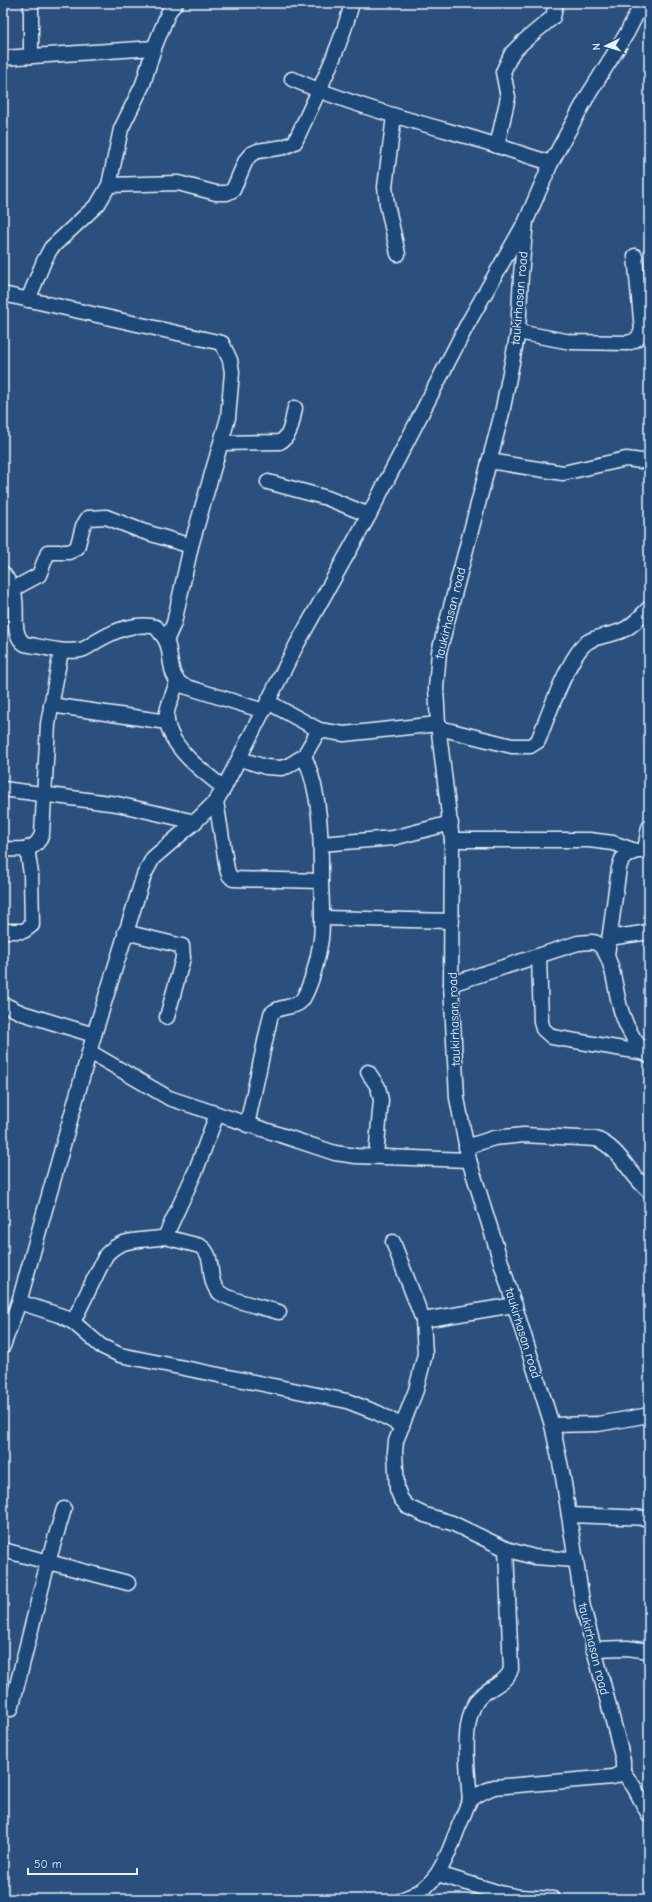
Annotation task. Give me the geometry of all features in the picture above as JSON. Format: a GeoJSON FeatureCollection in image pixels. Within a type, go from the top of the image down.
{"type":"FeatureCollection","features":[{"type":"Feature","properties":{"kind":"street"},"geometry":{"type":"LineString","coordinates":[[31,3],[31,56]]}},
{"type":"Feature","properties":{"kind":"street"},"geometry":{"type":"LineString","coordinates":[[28,300],[51,248],[98,204],[109,185],[121,129],[143,84],[154,48],[169,11],[176,3]]}},
{"type":"Feature","properties":{"kind":"street"},"geometry":{"type":"LineString","coordinates":[[109,185],[178,182],[216,193],[227,193],[233,190],[246,160],[251,154],[258,150],[284,147],[295,142],[318,91],[348,17],[352,3]]}},
{"type":"Feature","properties":{"kind":"street"},"geometry":{"type":"LineString","coordinates":[[497,146],[508,97],[503,72],[512,53],[553,17],[556,3]]}},
{"type":"Feature","properties":{"kind":"street","name":"taukirhasan road"},"geometry":{"type":"LineString","coordinates":[[622,1772],[623,1762],[620,1748],[583,1607],[563,1477],[552,1426],[468,1153],[458,1098],[451,984],[452,840],[438,726],[436,688],[439,652],[502,413],[518,332],[526,221],[551,163],[587,97],[627,33],[642,3]]}},
{"type":"Feature","properties":{"kind":"street"},"geometry":{"type":"LineString","coordinates":[[3,58],[154,48]]}},
{"type":"Feature","properties":{"kind":"street"},"geometry":{"type":"LineString","coordinates":[[292,79],[318,91],[394,116],[551,163]]}},
{"type":"Feature","properties":{"kind":"street"},"geometry":{"type":"LineString","coordinates":[[394,116],[385,187],[387,204],[398,254]]}},
{"type":"Feature","properties":{"kind":"street"},"geometry":{"type":"LineString","coordinates":[[3,1346],[19,1302],[94,1035],[144,875],[153,858],[195,822],[216,801],[224,788],[296,646],[369,515],[467,325],[526,221]]}},
{"type":"Feature","properties":{"kind":"street"},"geometry":{"type":"LineString","coordinates":[[518,332],[571,342],[627,343],[634,341],[640,337],[642,330],[635,256]]}},
{"type":"Feature","properties":{"kind":"street"},"geometry":{"type":"LineString","coordinates":[[3,294],[222,343],[230,360],[232,372],[228,418],[191,546],[174,623],[166,641]]}},
{"type":"Feature","properties":{"kind":"street"},"geometry":{"type":"LineString","coordinates":[[221,443],[280,442],[286,439],[290,433],[295,408]]}},
{"type":"Feature","properties":{"kind":"street"},"geometry":{"type":"LineString","coordinates":[[489,461],[563,473],[626,459],[649,462]]}},
{"type":"Feature","properties":{"kind":"street"},"geometry":{"type":"LineString","coordinates":[[268,482],[327,498],[369,515]]}},
{"type":"Feature","properties":{"kind":"street"},"geometry":{"type":"LineString","coordinates":[[13,589],[39,575],[48,552],[69,552],[77,548],[83,526],[88,518],[106,517],[142,531],[191,546]]}},
{"type":"Feature","properties":{"kind":"street"},"geometry":{"type":"LineString","coordinates":[[3,573],[13,589],[16,603],[16,633],[20,640],[25,644],[62,651],[82,650],[110,634],[125,628],[145,625],[156,627],[166,641],[172,670],[177,682],[184,686],[266,707],[319,730],[344,734],[438,726],[512,746],[530,746],[538,741],[564,678],[581,648],[589,641],[623,631],[632,625],[649,608]]}},
{"type":"Feature","properties":{"kind":"street"},"geometry":{"type":"LineString","coordinates":[[3,849],[34,847],[39,842],[42,834],[48,724],[62,651]]}},
{"type":"Feature","properties":{"kind":"street"},"geometry":{"type":"LineString","coordinates":[[177,682],[167,712],[167,722],[172,739],[199,769],[224,788]]}},
{"type":"Feature","properties":{"kind":"street"},"geometry":{"type":"LineString","coordinates":[[51,705],[167,722]]}},
{"type":"Feature","properties":{"kind":"street"},"geometry":{"type":"LineString","coordinates":[[240,759],[266,768],[281,768],[288,766],[304,756],[319,730]]}},
{"type":"Feature","properties":{"kind":"street"},"geometry":{"type":"LineString","coordinates":[[247,1125],[270,1014],[275,1009],[296,1005],[303,999],[316,965],[321,939],[321,844],[316,797],[311,771],[304,756]]}},
{"type":"Feature","properties":{"kind":"street"},"geometry":{"type":"LineString","coordinates":[[3,789],[45,793],[116,804],[195,822]]}},
{"type":"Feature","properties":{"kind":"street"},"geometry":{"type":"LineString","coordinates":[[216,801],[227,869],[229,875],[233,879],[321,882]]}},
{"type":"Feature","properties":{"kind":"street"},"geometry":{"type":"LineString","coordinates":[[321,844],[393,838],[451,823]]}},
{"type":"Feature","properties":{"kind":"street"},"geometry":{"type":"LineString","coordinates":[[643,851],[649,828]]}},
{"type":"Feature","properties":{"kind":"street"},"geometry":{"type":"LineString","coordinates":[[452,840],[589,840],[613,843],[643,851]]}},
{"type":"Feature","properties":{"kind":"street"},"geometry":{"type":"LineString","coordinates":[[3,931],[24,931],[32,925],[31,874],[27,848]]}},
{"type":"Feature","properties":{"kind":"street"},"geometry":{"type":"LineString","coordinates":[[643,851],[622,859],[619,868],[607,955],[620,1008],[629,1031],[647,1055]]}},
{"type":"Feature","properties":{"kind":"street"},"geometry":{"type":"LineString","coordinates":[[322,918],[452,921]]}},
{"type":"Feature","properties":{"kind":"street"},"geometry":{"type":"LineString","coordinates":[[125,932],[182,946],[182,958],[167,1017]]}},
{"type":"Feature","properties":{"kind":"street"},"geometry":{"type":"LineString","coordinates":[[609,938],[649,932]]}},
{"type":"Feature","properties":{"kind":"street"},"geometry":{"type":"LineString","coordinates":[[451,984],[591,941],[598,943],[607,955]]}},
{"type":"Feature","properties":{"kind":"street"},"geometry":{"type":"LineString","coordinates":[[539,956],[541,1022],[543,1029],[552,1037],[647,1055]]}},
{"type":"Feature","properties":{"kind":"street"},"geometry":{"type":"LineString","coordinates":[[3,1004],[22,1013],[94,1035]]}},
{"type":"Feature","properties":{"kind":"street"},"geometry":{"type":"LineString","coordinates":[[90,1052],[169,1098],[335,1153],[376,1156],[468,1153],[494,1138],[524,1135],[596,1139],[605,1142],[613,1149],[638,1182],[649,1191]]}},
{"type":"Feature","properties":{"kind":"street"},"geometry":{"type":"LineString","coordinates":[[368,1072],[378,1087],[381,1100],[376,1156]]}},
{"type":"Feature","properties":{"kind":"street"},"geometry":{"type":"LineString","coordinates":[[165,1237],[196,1170],[217,1114]]}},
{"type":"Feature","properties":{"kind":"street"},"geometry":{"type":"LineString","coordinates":[[73,1322],[106,1255],[114,1246],[134,1240],[155,1240],[165,1237],[200,1246],[205,1249],[209,1257],[213,1284],[219,1292],[279,1312]]}},
{"type":"Feature","properties":{"kind":"street"},"geometry":{"type":"LineString","coordinates":[[393,1242],[423,1320],[425,1354],[416,1390],[396,1441],[395,1452],[397,1489],[401,1499],[408,1507],[424,1515],[452,1523],[506,1549],[534,1557],[576,1560]]}},
{"type":"Feature","properties":{"kind":"street"},"geometry":{"type":"LineString","coordinates":[[19,1302],[62,1316],[73,1322],[101,1346],[120,1355],[347,1401],[378,1413],[402,1426]]}},
{"type":"Feature","properties":{"kind":"street"},"geometry":{"type":"LineString","coordinates":[[423,1320],[515,1305]]}},
{"type":"Feature","properties":{"kind":"street"},"geometry":{"type":"LineString","coordinates":[[552,1426],[598,1424],[649,1415]]}},
{"type":"Feature","properties":{"kind":"street"},"geometry":{"type":"LineString","coordinates":[[11,1709],[48,1562],[64,1509]]}},
{"type":"Feature","properties":{"kind":"street"},"geometry":{"type":"LineString","coordinates":[[569,1515],[649,1518]]}},
{"type":"Feature","properties":{"kind":"street"},"geometry":{"type":"LineString","coordinates":[[432,1886],[470,1801],[468,1758],[469,1721],[473,1707],[480,1697],[509,1675],[511,1669],[506,1549]]}},
{"type":"Feature","properties":{"kind":"street"},"geometry":{"type":"LineString","coordinates":[[3,1550],[128,1583]]}},
{"type":"Feature","properties":{"kind":"street"},"geometry":{"type":"LineString","coordinates":[[593,1649],[627,1648],[649,1651]]}},
{"type":"Feature","properties":{"kind":"street"},"geometry":{"type":"LineString","coordinates":[[470,1801],[482,1792],[494,1788],[613,1777],[622,1772],[634,1787],[649,1815]]}},
{"type":"Feature","properties":{"kind":"street"},"geometry":{"type":"LineString","coordinates":[[403,1899],[413,1896],[432,1886],[500,1893],[520,1897],[553,1899]]}}]}
